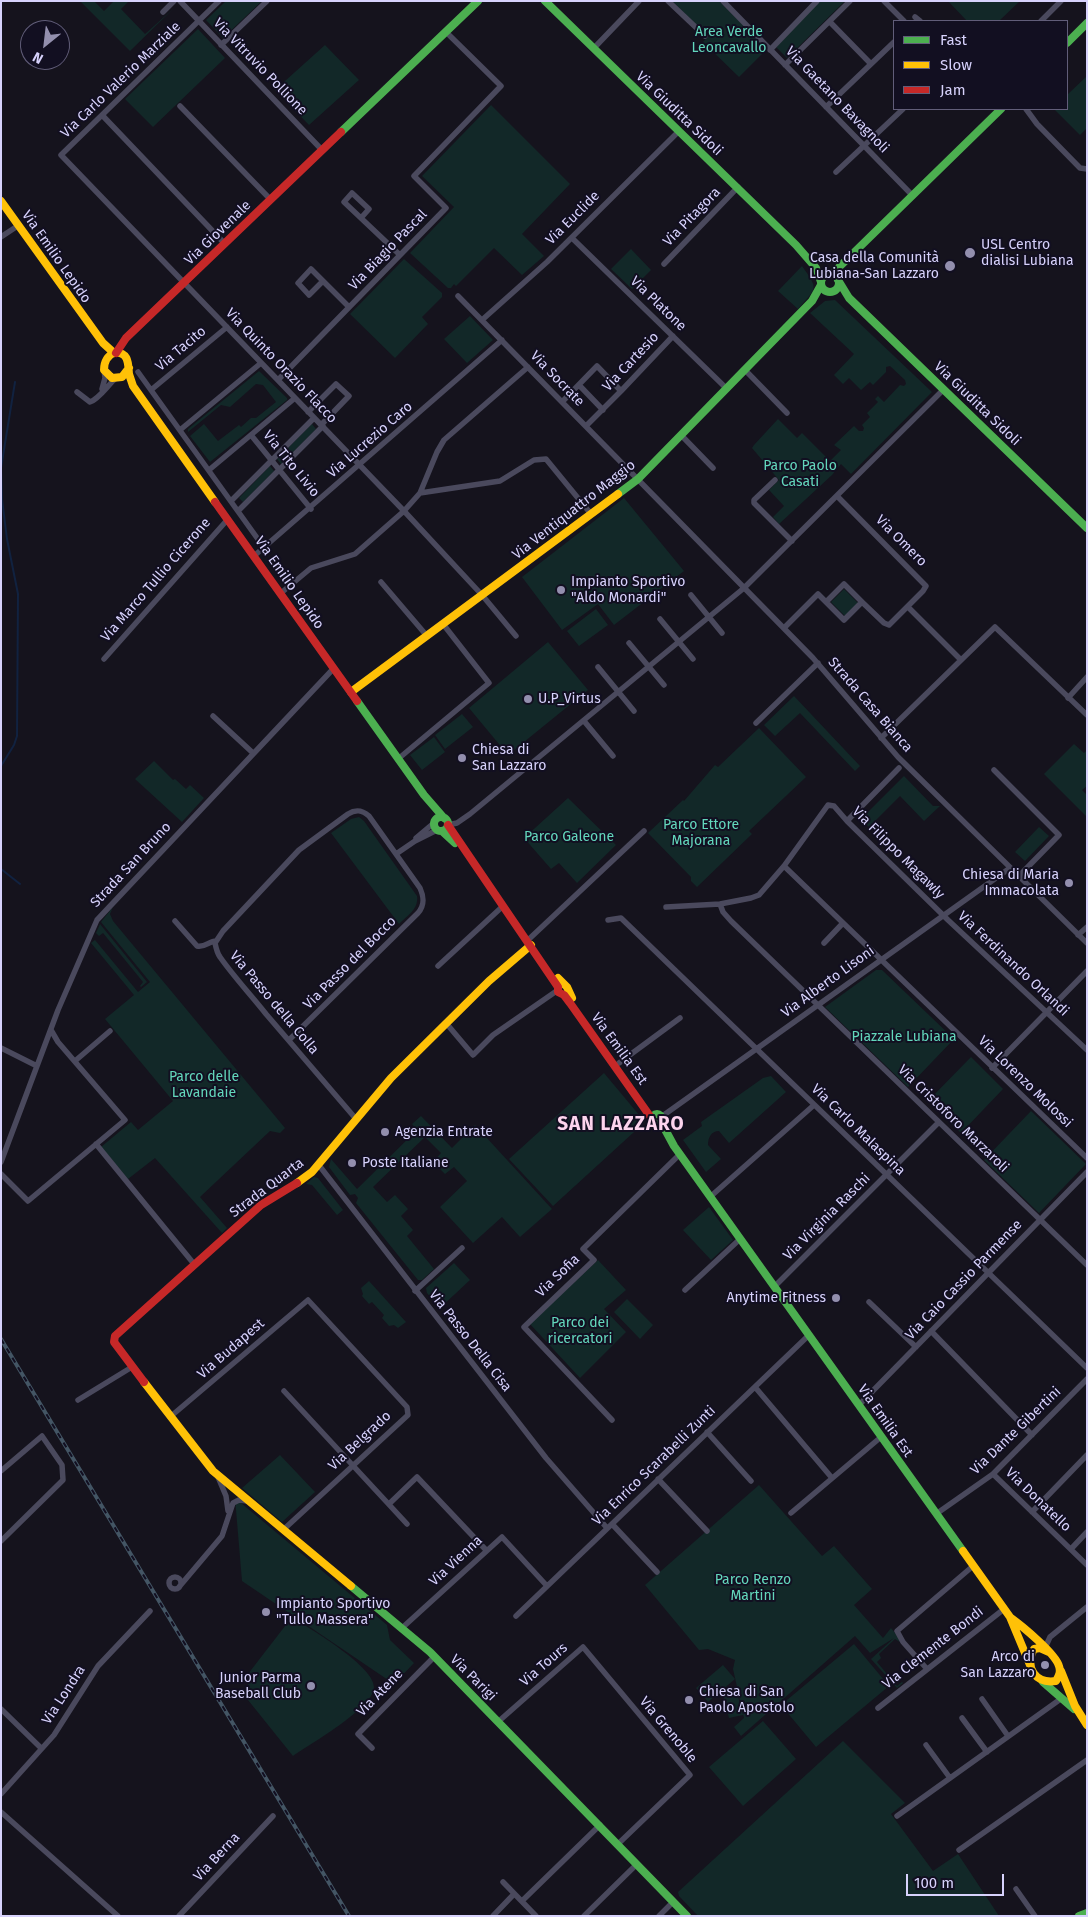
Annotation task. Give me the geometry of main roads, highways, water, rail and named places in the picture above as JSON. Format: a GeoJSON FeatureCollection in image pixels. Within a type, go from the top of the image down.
{"type":"FeatureCollection","features":[{"type":"Feature","properties":{"kind":"waterway"},"geometry":{"type":"LineString","coordinates":[[1,766],[14,745],[17,736],[18,594],[7,539],[2,499],[1,468],[15,382]]}},
{"type":"Feature","properties":{"kind":"waterway"},"geometry":{"type":"LineString","coordinates":[[1,869],[20,884]]}},
{"type":"Feature","properties":{"kind":"railway"},"geometry":{"type":"LineString","coordinates":[[1,1339],[349,1916]]}},
{"type":"Feature","properties":{"kind":"place","name":"USL Centro dialisi Lubiana"},"geometry":{"type":"Point","coordinates":[970,253]}},
{"type":"Feature","properties":{"kind":"place","name":"Casa della Comunità Lubiana-San Lazzaro"},"geometry":{"type":"Point","coordinates":[950,266]}},
{"type":"Feature","properties":{"kind":"place","name":"Impianto Sportivo \"Aldo Monardi\""},"geometry":{"type":"Point","coordinates":[561,590]}},
{"type":"Feature","properties":{"kind":"place","name":"U.P_Virtus"},"geometry":{"type":"Point","coordinates":[528,699]}},
{"type":"Feature","properties":{"kind":"place","name":"Chiesa di San Lazzaro"},"geometry":{"type":"Point","coordinates":[462,758]}},
{"type":"Feature","properties":{"kind":"place","name":"Chiesa di Maria Immacolata"},"geometry":{"type":"Point","coordinates":[1069,883]}},
{"type":"Feature","properties":{"kind":"place","name":"Agenzia Entrate"},"geometry":{"type":"Point","coordinates":[385,1132]}},
{"type":"Feature","properties":{"kind":"place","name":"Poste Italiane"},"geometry":{"type":"Point","coordinates":[352,1163]}},
{"type":"Feature","properties":{"kind":"place","name":"Anytime Fitness"},"geometry":{"type":"Point","coordinates":[836,1298]}},
{"type":"Feature","properties":{"kind":"place","name":"Impianto Sportivo \"Tullo Massera\""},"geometry":{"type":"Point","coordinates":[266,1612]}},
{"type":"Feature","properties":{"kind":"place","name":"Arco di San Lazzaro"},"geometry":{"type":"Point","coordinates":[1045,1665]}},
{"type":"Feature","properties":{"kind":"place","name":"Junior Parma Baseball Club"},"geometry":{"type":"Point","coordinates":[311,1686]}},
{"type":"Feature","properties":{"kind":"place","name":"Chiesa di San Paolo Apostolo"},"geometry":{"type":"Point","coordinates":[689,1700]}},
{"type":"Feature","properties":{"kind":"district","name":"SAN LAZZARO"},"geometry":{"type":"Point","coordinates":[621,1125]}},
{"type":"Feature","properties":{"kind":"park label","name":"Area Verde Leoncavallo"},"geometry":{"type":"Point","coordinates":[729,40]}},
{"type":"Feature","properties":{"kind":"park label","name":"Parco Paolo Casati"},"geometry":{"type":"Point","coordinates":[800,474]}},
{"type":"Feature","properties":{"kind":"park label","name":"Parco Ettore Majorana"},"geometry":{"type":"Point","coordinates":[701,834]}},
{"type":"Feature","properties":{"kind":"park label","name":"Parco Galeone"},"geometry":{"type":"Point","coordinates":[569,837]}},
{"type":"Feature","properties":{"kind":"park label","name":"Piazzale Lubiana"},"geometry":{"type":"Point","coordinates":[904,1037]}},
{"type":"Feature","properties":{"kind":"park label","name":"Parco delle Lavandaie"},"geometry":{"type":"Point","coordinates":[204,1086]}},
{"type":"Feature","properties":{"kind":"park label","name":"Parco dei ricercatori"},"geometry":{"type":"Point","coordinates":[580,1332]}},
{"type":"Feature","properties":{"kind":"park label","name":"Parco Renzo Martini"},"geometry":{"type":"Point","coordinates":[753,1588]}}]}
